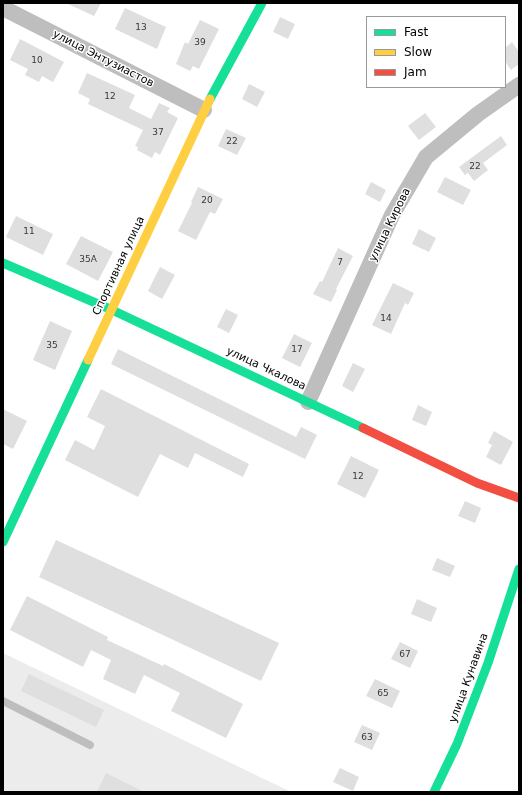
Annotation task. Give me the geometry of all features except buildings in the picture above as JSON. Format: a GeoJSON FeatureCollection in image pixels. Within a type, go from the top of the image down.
{"type":"FeatureCollection","features":[{"type":"Feature","properties":{"kind":"street","name":"Спортивная улица"},"geometry":{"type":"LineString","coordinates":[[3,542],[204,110],[262,3]]}},
{"type":"Feature","properties":{"kind":"street","name":"улица Энтузиастов"},"geometry":{"type":"LineString","coordinates":[[3,8],[204,110]]}},
{"type":"Feature","properties":{"kind":"street","name":"улица Кирова"},"geometry":{"type":"LineString","coordinates":[[308,402],[392,215],[426,157],[478,114],[519,85]]}},
{"type":"Feature","properties":{"kind":"street","name":"улица Чкалова"},"geometry":{"type":"LineString","coordinates":[[3,263],[112,310],[477,483],[519,498]]}},
{"type":"Feature","properties":{"kind":"street","name":"улица Кунавина"},"geometry":{"type":"LineString","coordinates":[[434,792],[457,744],[477,692],[519,569]]}},
{"type":"Feature","properties":{"kind":"lane"},"geometry":{"type":"LineString","coordinates":[[3,701],[90,745]]}},
{"type":"Feature","properties":{"kind":"shaded area"},"geometry":{"type":"Polygon","coordinates":[[[3,653],[291,792],[3,792],[3,653]]]}},
{"type":"Feature","properties":{"kind":"traffic: fast"},"geometry":{"type":"LineString","coordinates":[[210,99],[262,3]]}},
{"type":"Feature","properties":{"kind":"traffic: fast"},"geometry":{"type":"LineString","coordinates":[[3,263],[112,310],[363,428]]}},
{"type":"Feature","properties":{"kind":"traffic: fast"},"geometry":{"type":"LineString","coordinates":[[3,542],[88,360]]}},
{"type":"Feature","properties":{"kind":"traffic: fast"},"geometry":{"type":"LineString","coordinates":[[434,792],[457,744],[488,663],[519,569]]}},
{"type":"Feature","properties":{"kind":"traffic: slow"},"geometry":{"type":"LineString","coordinates":[[88,360],[210,99]]}},
{"type":"Feature","properties":{"kind":"traffic: jam"},"geometry":{"type":"LineString","coordinates":[[363,428],[477,483],[519,498]]}}]}
